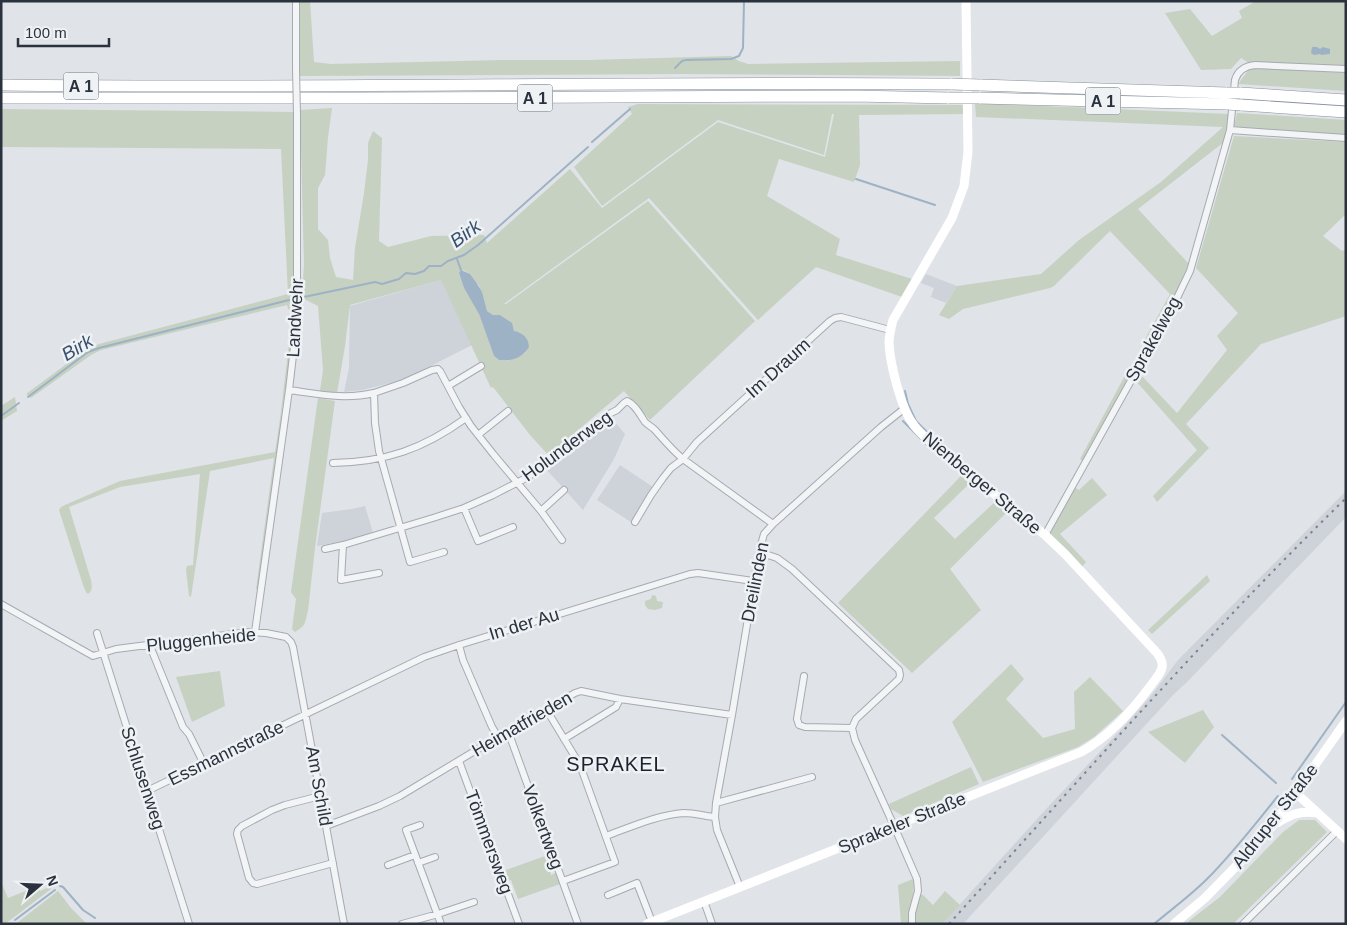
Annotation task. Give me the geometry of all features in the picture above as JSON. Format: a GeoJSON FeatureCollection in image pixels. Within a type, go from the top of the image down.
{"type":"FeatureCollection","features":[{"type":"Feature","properties":{"kind":"highway","name":"A 1"},"geometry":{"type":"LineString","coordinates":[[1,85],[161,87],[952,84],[1227,99],[1241,105],[1346,112]]}},
{"type":"Feature","properties":{"kind":"highway","name":"A 1"},"geometry":{"type":"LineString","coordinates":[[1,98],[845,96],[1227,99],[1240,93],[1346,100]]}},
{"type":"Feature","properties":{"kind":"street","name":"Landwehr"},"geometry":{"type":"LineString","coordinates":[[255,632],[297,321],[296,1]]}},
{"type":"Feature","properties":{"kind":"street","name":"Nienberger Straße"},"geometry":{"type":"LineString","coordinates":[[966,1],[968,152],[964,186],[952,218],[893,320],[890,330],[890,352],[897,383],[905,408],[913,424],[929,441],[1045,535],[1161,658],[1161,671],[1142,698]]}},
{"type":"Feature","properties":{"kind":"street","name":"Sprakelweg"},"geometry":{"type":"LineString","coordinates":[[1045,535],[1177,298],[1190,271],[1230,130],[1234,80],[1239,71],[1244,67],[1255,65],[1346,69]]}},
{"type":"Feature","properties":{"kind":"street"},"geometry":{"type":"LineString","coordinates":[[1230,130],[1346,138]]}},
{"type":"Feature","properties":{"kind":"street","name":"Im Draum"},"geometry":{"type":"LineString","coordinates":[[635,522],[671,468],[683,459],[708,431],[832,319],[845,317],[890,330]]}},
{"type":"Feature","properties":{"kind":"street"},"geometry":{"type":"LineString","coordinates":[[448,386],[481,366]]}},
{"type":"Feature","properties":{"kind":"street"},"geometry":{"type":"LineString","coordinates":[[289,390],[328,396],[346,396],[374,392],[403,383],[436,369],[440,371],[466,418],[478,435],[517,483]]}},
{"type":"Feature","properties":{"kind":"street"},"geometry":{"type":"LineString","coordinates":[[374,392],[378,444],[410,562],[444,552]]}},
{"type":"Feature","properties":{"kind":"street","name":"Holunderweg"},"geometry":{"type":"LineString","coordinates":[[325,549],[464,508],[493,495],[517,483],[558,457],[627,401],[643,417],[645,422],[683,459]]}},
{"type":"Feature","properties":{"kind":"street","name":"Dreilinden"},"geometry":{"type":"LineString","coordinates":[[740,887],[717,830],[715,817],[753,582],[764,534],[881,427],[905,408]]}},
{"type":"Feature","properties":{"kind":"street"},"geometry":{"type":"LineString","coordinates":[[478,435],[508,411]]}},
{"type":"Feature","properties":{"kind":"street"},"geometry":{"type":"LineString","coordinates":[[333,462],[357,462],[381,458],[408,450],[433,440],[466,418]]}},
{"type":"Feature","properties":{"kind":"street"},"geometry":{"type":"LineString","coordinates":[[683,459],[773,524]]}},
{"type":"Feature","properties":{"kind":"street","name":"Holunderweg"},"geometry":{"type":"LineString","coordinates":[[517,483],[562,540]]}},
{"type":"Feature","properties":{"kind":"street","name":"Holunderweg"},"geometry":{"type":"LineString","coordinates":[[541,511],[564,490]]}},
{"type":"Feature","properties":{"kind":"street"},"geometry":{"type":"LineString","coordinates":[[464,508],[478,541],[513,527]]}},
{"type":"Feature","properties":{"kind":"street"},"geometry":{"type":"LineString","coordinates":[[343,545],[341,580],[379,573]]}},
{"type":"Feature","properties":{"kind":"street"},"geometry":{"type":"LineString","coordinates":[[759,552],[777,558],[792,569],[899,670],[899,679],[856,719],[852,728],[855,740],[917,879],[918,891],[912,913],[912,924]]}},
{"type":"Feature","properties":{"kind":"street","name":"In der Au"},"geometry":{"type":"LineString","coordinates":[[306,715],[312,710],[424,657],[690,574],[698,573],[753,582]]}},
{"type":"Feature","properties":{"kind":"street"},"geometry":{"type":"LineString","coordinates":[[1,604],[90,655],[103,654]]}},
{"type":"Feature","properties":{"kind":"street","name":"Pluggenheide"},"geometry":{"type":"LineString","coordinates":[[103,654],[116,650],[248,632],[286,637],[293,647]]}},
{"type":"Feature","properties":{"kind":"street","name":"Schlusenweg"},"geometry":{"type":"LineString","coordinates":[[97,633],[189,924]]}},
{"type":"Feature","properties":{"kind":"street"},"geometry":{"type":"LineString","coordinates":[[458,645],[492,727],[498,737]]}},
{"type":"Feature","properties":{"kind":"street"},"geometry":{"type":"LineString","coordinates":[[150,646],[183,727],[190,734],[204,764]]}},
{"type":"Feature","properties":{"kind":"street","name":"Am Schild"},"geometry":{"type":"LineString","coordinates":[[293,647],[344,924]]}},
{"type":"Feature","properties":{"kind":"street"},"geometry":{"type":"LineString","coordinates":[[804,676],[797,719],[799,725],[805,727],[852,728]]}},
{"type":"Feature","properties":{"kind":"street","name":"Heimatfrieden"},"geometry":{"type":"LineString","coordinates":[[326,826],[400,796],[575,692],[581,691],[620,699],[732,716]]}},
{"type":"Feature","properties":{"kind":"street","name":"Sprakeler Straße"},"geometry":{"type":"LineString","coordinates":[[649,923],[1081,752],[1106,734],[1142,698]]}},
{"type":"Feature","properties":{"kind":"street"},"geometry":{"type":"LineString","coordinates":[[564,739],[616,707],[620,699]]}},
{"type":"Feature","properties":{"kind":"street"},"geometry":{"type":"LineString","coordinates":[[546,709],[580,765],[615,862],[563,881]]}},
{"type":"Feature","properties":{"kind":"street","name":"Essmannstraße"},"geometry":{"type":"LineString","coordinates":[[147,791],[306,715]]}},
{"type":"Feature","properties":{"kind":"street","name":"Aldruper Straße"},"geometry":{"type":"LineString","coordinates":[[1174,924],[1227,877],[1272,825],[1346,721]]}},
{"type":"Feature","properties":{"kind":"street","name":"Volkertweg"},"geometry":{"type":"LineString","coordinates":[[508,731],[578,924]]}},
{"type":"Feature","properties":{"kind":"street","name":"Tömmersweg"},"geometry":{"type":"LineString","coordinates":[[459,761],[518,924]]}},
{"type":"Feature","properties":{"kind":"street"},"geometry":{"type":"LineString","coordinates":[[716,803],[812,777]]}},
{"type":"Feature","properties":{"kind":"street"},"geometry":{"type":"LineString","coordinates":[[1296,793],[1346,839]]}},
{"type":"Feature","properties":{"kind":"street"},"geometry":{"type":"LineString","coordinates":[[320,796],[272,810],[242,826],[237,834],[249,878],[253,883],[258,884],[333,863]]}},
{"type":"Feature","properties":{"kind":"street"},"geometry":{"type":"LineString","coordinates":[[1272,825],[1294,814],[1305,812],[1318,814]]}},
{"type":"Feature","properties":{"kind":"street"},"geometry":{"type":"LineString","coordinates":[[606,836],[650,820],[685,813],[715,817]]}},
{"type":"Feature","properties":{"kind":"street"},"geometry":{"type":"LineString","coordinates":[[420,826],[406,830],[442,924]]}},
{"type":"Feature","properties":{"kind":"street"},"geometry":{"type":"LineString","coordinates":[[1243,924],[1337,831]]}},
{"type":"Feature","properties":{"kind":"street"},"geometry":{"type":"LineString","coordinates":[[388,865],[416,855]]}},
{"type":"Feature","properties":{"kind":"street"},"geometry":{"type":"LineString","coordinates":[[418,863],[435,857]]}},
{"type":"Feature","properties":{"kind":"street"},"geometry":{"type":"LineString","coordinates":[[608,895],[637,883],[649,923]]}},
{"type":"Feature","properties":{"kind":"street"},"geometry":{"type":"LineString","coordinates":[[704,901],[712,924]]}},
{"type":"Feature","properties":{"kind":"street"},"geometry":{"type":"LineString","coordinates":[[402,924],[474,902]]}},
{"type":"Feature","properties":{"kind":"shaded area"},"geometry":{"type":"Polygon","coordinates":[[[926,274],[957,286],[946,303],[931,297],[934,288],[921,283],[926,274]]]}},
{"type":"Feature","properties":{"kind":"shaded area"},"geometry":{"type":"Polygon","coordinates":[[[441,280],[472,345],[399,381],[362,390],[344,392],[349,368],[350,306],[441,280]]]}},
{"type":"Feature","properties":{"kind":"shaded area"},"geometry":{"type":"Polygon","coordinates":[[[611,419],[625,434],[614,459],[583,510],[547,470],[611,419]]]}},
{"type":"Feature","properties":{"kind":"shaded area"},"geometry":{"type":"Polygon","coordinates":[[[620,465],[653,487],[631,522],[597,500],[620,465]]]}},
{"type":"Feature","properties":{"kind":"shaded area"},"geometry":{"type":"Polygon","coordinates":[[[1346,491],[1346,517],[1173,695],[963,924],[942,924],[1128,722],[1178,660],[1346,491]]]}},
{"type":"Feature","properties":{"kind":"shaded area"},"geometry":{"type":"Polygon","coordinates":[[[365,506],[373,533],[317,546],[322,513],[365,506]]]}},
{"type":"Feature","properties":{"kind":"green space"},"geometry":{"type":"Polygon","coordinates":[[[300,1],[310,1],[314,62],[331,64],[731,56],[748,64],[960,61],[960,76],[681,74],[300,76],[300,1]]]}},
{"type":"Feature","properties":{"kind":"green space"},"geometry":{"type":"Polygon","coordinates":[[[1256,1],[1346,1],[1346,67],[1249,63],[1241,58],[1231,69],[1201,70],[1165,13],[1190,9],[1212,36],[1242,18],[1239,11],[1256,1]]]}},
{"type":"Feature","properties":{"kind":"green space"},"geometry":{"type":"Polygon","coordinates":[[[1250,68],[1346,73],[1346,91],[1238,84],[1250,68]]]}},
{"type":"Feature","properties":{"kind":"green space"},"geometry":{"type":"Polygon","coordinates":[[[975,103],[1229,114],[1224,142],[1138,209],[1189,264],[1147,345],[1144,341],[1170,294],[1110,231],[1050,288],[963,309],[949,319],[939,315],[957,286],[1041,274],[1079,240],[1161,182],[1223,127],[976,117],[975,103]]]}},
{"type":"Feature","properties":{"kind":"green space"},"geometry":{"type":"Polygon","coordinates":[[[638,104],[965,105],[965,114],[859,115],[860,165],[854,182],[779,159],[767,196],[840,239],[836,255],[912,279],[902,297],[816,267],[758,320],[649,198],[504,304],[648,201],[755,321],[650,420],[624,391],[564,442],[567,446],[551,458],[530,435],[493,387],[491,388],[441,280],[350,305],[337,393],[320,391],[323,370],[318,306],[302,298],[304,264],[300,110],[332,108],[325,175],[318,188],[318,229],[328,240],[330,258],[336,277],[353,280],[355,248],[368,160],[368,143],[373,131],[382,138],[379,241],[388,247],[431,236],[484,235],[487,243],[570,169],[602,208],[718,122],[825,157],[834,114],[832,114],[824,155],[718,120],[602,206],[574,167],[632,114],[628,107],[638,104]],[[463,270],[459,273],[464,288],[478,311],[494,356],[497,359],[507,361],[525,353],[529,345],[525,337],[519,332],[514,331],[500,315],[493,315],[487,311],[479,286],[470,274],[463,270]]]}},
{"type":"Feature","properties":{"kind":"green space"},"geometry":{"type":"Polygon","coordinates":[[[1,109],[293,112],[295,326],[281,417],[259,589],[256,589],[274,458],[210,471],[191,597],[189,596],[186,570],[187,566],[193,565],[200,474],[120,487],[69,507],[91,580],[92,586],[88,594],[83,585],[59,510],[65,505],[120,481],[275,452],[292,319],[287,305],[101,350],[91,355],[31,398],[26,394],[88,348],[288,294],[281,149],[1,147],[1,109]]]}},
{"type":"Feature","properties":{"kind":"green space"},"geometry":{"type":"Polygon","coordinates":[[[1237,113],[1346,120],[1346,136],[1234,127],[1237,113]]]}},
{"type":"Feature","properties":{"kind":"green space"},"geometry":{"type":"Polygon","coordinates":[[[1234,136],[1346,142],[1346,214],[1323,236],[1342,251],[1346,249],[1346,316],[1261,344],[1186,424],[1209,448],[1157,502],[1153,496],[1197,450],[1135,380],[1139,373],[1177,413],[1227,350],[1217,336],[1238,313],[1196,268],[1234,136]]]}},
{"type":"Feature","properties":{"kind":"green space"},"geometry":{"type":"Polygon","coordinates":[[[1128,370],[1131,373],[1083,461],[1080,459],[1128,370]]]}},
{"type":"Feature","properties":{"kind":"green space"},"geometry":{"type":"Polygon","coordinates":[[[15,397],[17,411],[1,421],[1,406],[15,397]]]}},
{"type":"Feature","properties":{"kind":"green space"},"geometry":{"type":"Polygon","coordinates":[[[318,398],[335,401],[308,611],[304,625],[295,632],[292,629],[296,599],[291,592],[318,398]]]}},
{"type":"Feature","properties":{"kind":"green space"},"geometry":{"type":"Polygon","coordinates":[[[961,476],[970,483],[934,518],[955,539],[996,501],[1008,511],[950,569],[981,610],[912,673],[838,603],[961,476]]]}},
{"type":"Feature","properties":{"kind":"green space"},"geometry":{"type":"Polygon","coordinates":[[[1092,478],[1107,495],[1060,534],[1086,562],[1082,567],[1049,534],[1074,487],[1079,490],[1092,478]]]}},
{"type":"Feature","properties":{"kind":"green space"},"geometry":{"type":"Polygon","coordinates":[[[1207,575],[1210,581],[1152,634],[1148,630],[1207,575]]]}},
{"type":"Feature","properties":{"kind":"green space"},"geometry":{"type":"Polygon","coordinates":[[[652,595],[656,596],[657,601],[663,602],[662,608],[648,609],[645,601],[651,599],[652,595]]]}},
{"type":"Feature","properties":{"kind":"green space"},"geometry":{"type":"Polygon","coordinates":[[[1011,664],[1024,679],[1006,699],[1043,738],[1075,729],[1074,692],[1090,677],[1123,711],[1094,737],[1078,747],[983,782],[952,722],[1011,664]]]}},
{"type":"Feature","properties":{"kind":"green space"},"geometry":{"type":"Polygon","coordinates":[[[220,671],[225,706],[192,722],[176,677],[220,671]]]}},
{"type":"Feature","properties":{"kind":"green space"},"geometry":{"type":"Polygon","coordinates":[[[1203,710],[1214,727],[1185,763],[1148,732],[1203,710]]]}},
{"type":"Feature","properties":{"kind":"green space"},"geometry":{"type":"Polygon","coordinates":[[[971,767],[979,784],[903,816],[891,809],[889,804],[971,767]]]}},
{"type":"Feature","properties":{"kind":"green space"},"geometry":{"type":"Polygon","coordinates":[[[1299,820],[1315,820],[1327,832],[1233,924],[1185,924],[1220,897],[1283,832],[1299,820]]]}},
{"type":"Feature","properties":{"kind":"green space"},"geometry":{"type":"Polygon","coordinates":[[[545,856],[551,875],[556,873],[560,884],[518,899],[511,880],[507,881],[503,871],[545,856]]]}},
{"type":"Feature","properties":{"kind":"green space"},"geometry":{"type":"Polygon","coordinates":[[[913,879],[914,885],[909,924],[901,924],[898,885],[913,879]]]}},
{"type":"Feature","properties":{"kind":"green space"},"geometry":{"type":"Polygon","coordinates":[[[1,882],[8,898],[38,886],[40,891],[49,887],[51,889],[5,924],[1,924],[1,882]]]}},
{"type":"Feature","properties":{"kind":"green space"},"geometry":{"type":"Polygon","coordinates":[[[58,891],[87,924],[19,924],[18,922],[58,891]]]}},
{"type":"Feature","properties":{"kind":"green space"},"geometry":{"type":"Polygon","coordinates":[[[945,891],[960,905],[942,924],[916,924],[915,912],[920,894],[933,905],[945,891]]]}},
{"type":"Feature","properties":{"kind":"water"},"geometry":{"type":"Polygon","coordinates":[[[1312,47],[1330,49],[1330,54],[1314,55],[1311,53],[1312,47]]]}},
{"type":"Feature","properties":{"kind":"water"},"geometry":{"type":"Polygon","coordinates":[[[461,270],[470,274],[476,282],[482,292],[487,311],[493,315],[500,315],[512,323],[514,331],[526,338],[529,347],[523,354],[507,360],[499,360],[494,356],[479,314],[464,288],[459,273],[461,270]]]}},
{"type":"Feature","properties":{"kind":"waterway","name":"Birk"},"geometry":{"type":"LineString","coordinates":[[675,68],[682,61],[686,60],[731,59],[739,56],[743,48],[744,1]]}},
{"type":"Feature","properties":{"kind":"waterway","name":"Birk"},"geometry":{"type":"LineString","coordinates":[[592,142],[630,109]]}},
{"type":"Feature","properties":{"kind":"waterway","name":"Birk"},"geometry":{"type":"LineString","coordinates":[[304,297],[375,282],[382,284],[399,279],[406,273],[415,274],[424,271],[429,266],[441,266],[464,255],[478,245],[588,147]]}},
{"type":"Feature","properties":{"kind":"waterway"},"geometry":{"type":"LineString","coordinates":[[856,179],[935,205]]}},
{"type":"Feature","properties":{"kind":"waterway"},"geometry":{"type":"LineString","coordinates":[[457,259],[461,270]]}},
{"type":"Feature","properties":{"kind":"waterway","name":"Birk"},"geometry":{"type":"LineString","coordinates":[[28,397],[88,352],[293,299]]}},
{"type":"Feature","properties":{"kind":"waterway"},"geometry":{"type":"LineString","coordinates":[[905,391],[908,404],[916,421],[937,442],[1007,499]]}},
{"type":"Feature","properties":{"kind":"waterway","name":"Birk"},"geometry":{"type":"LineString","coordinates":[[1,416],[19,403]]}},
{"type":"Feature","properties":{"kind":"waterway"},"geometry":{"type":"LineString","coordinates":[[903,421],[930,448]]}},
{"type":"Feature","properties":{"kind":"waterway"},"geometry":{"type":"LineString","coordinates":[[1292,779],[1346,702]]}},
{"type":"Feature","properties":{"kind":"waterway"},"geometry":{"type":"LineString","coordinates":[[1222,735],[1276,783]]}},
{"type":"Feature","properties":{"kind":"waterway"},"geometry":{"type":"LineString","coordinates":[[1154,924],[1207,879],[1235,849],[1278,796]]}},
{"type":"Feature","properties":{"kind":"waterway"},"geometry":{"type":"LineString","coordinates":[[60,886],[83,910],[95,918]]}},
{"type":"Feature","properties":{"kind":"waterway"},"geometry":{"type":"LineString","coordinates":[[15,920],[55,890]]}},
{"type":"Feature","properties":{"kind":"railway"},"geometry":{"type":"LineString","coordinates":[[949,924],[1194,655],[1294,549],[1346,498]]}},
{"type":"Feature","properties":{"kind":"district","name":"SPRAKEL"},"geometry":{"type":"Point","coordinates":[616,764]}}]}
